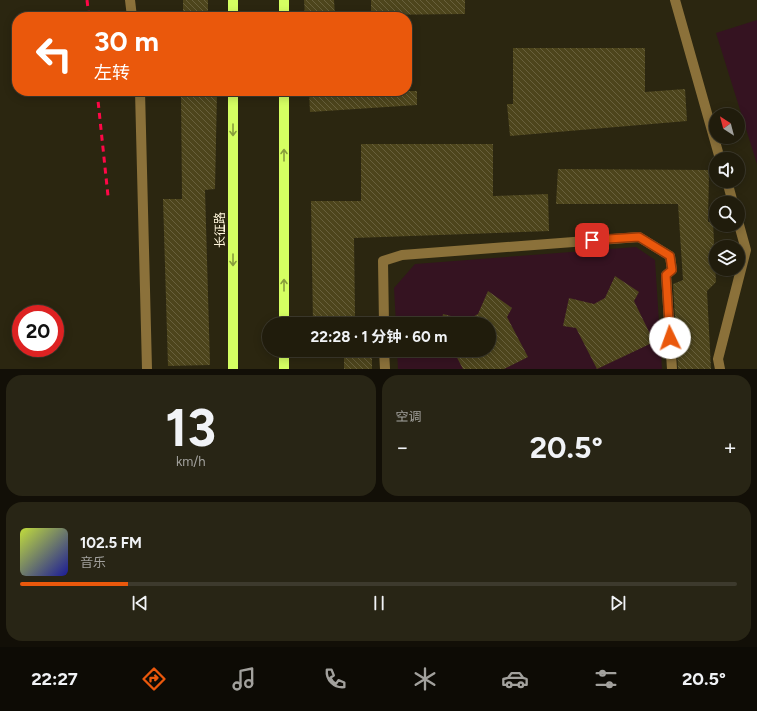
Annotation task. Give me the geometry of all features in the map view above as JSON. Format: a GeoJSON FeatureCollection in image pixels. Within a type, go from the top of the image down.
{"type":"FeatureCollection","features":[{"type":"Feature","properties":{"kind":"main road"},"geometry":{"type":"LineString","coordinates":[[233,0],[233,12]]}},
{"type":"Feature","properties":{"kind":"main road"},"geometry":{"type":"LineString","coordinates":[[284,0],[284,12]]}},
{"type":"Feature","properties":{"kind":"main road","name":"长征路"},"geometry":{"type":"LineString","coordinates":[[233,96],[233,369]]}},
{"type":"Feature","properties":{"kind":"main road"},"geometry":{"type":"LineString","coordinates":[[284,96],[284,317]]}},
{"type":"Feature","properties":{"kind":"main road"},"geometry":{"type":"LineString","coordinates":[[284,357],[284,369]]}},
{"type":"Feature","properties":{"kind":"street"},"geometry":{"type":"LineString","coordinates":[[130,0],[131,12]]}},
{"type":"Feature","properties":{"kind":"street"},"geometry":{"type":"LineString","coordinates":[[675,0],[718,152]]}},
{"type":"Feature","properties":{"kind":"street"},"geometry":{"type":"LineString","coordinates":[[140,96],[147,369]]}},
{"type":"Feature","properties":{"kind":"street"},"geometry":{"type":"LineString","coordinates":[[720,369],[718,359],[746,250],[741,232]]}},
{"type":"Feature","properties":{"kind":"street"},"geometry":{"type":"LineString","coordinates":[[384,317],[383,261],[402,255],[639,237],[670,256],[672,270],[666,275],[672,369]]}},
{"type":"Feature","properties":{"kind":"street"},"geometry":{"type":"LineString","coordinates":[[384,357],[385,369]]}},
{"type":"Feature","properties":{"kind":"shaded area"},"geometry":{"type":"Polygon","coordinates":[[[757,20],[757,164],[745,126],[745,108],[739,108],[716,33],[757,20]]]}},
{"type":"Feature","properties":{"kind":"shaded area"},"geometry":{"type":"Polygon","coordinates":[[[636,247],[655,260],[662,369],[398,369],[397,357],[496,357],[496,317],[396,317],[394,288],[415,264],[636,247]]]}},
{"type":"Feature","properties":{"kind":"building"},"geometry":{"type":"Polygon","coordinates":[[[183,0],[208,0],[208,12],[183,12],[183,0]]]}},
{"type":"Feature","properties":{"kind":"building"},"geometry":{"type":"Polygon","coordinates":[[[304,0],[334,0],[335,12],[305,12],[304,0]]]}},
{"type":"Feature","properties":{"kind":"building"},"geometry":{"type":"Polygon","coordinates":[[[371,0],[465,0],[465,14],[412,15],[412,12],[371,12],[371,0]]]}},
{"type":"Feature","properties":{"kind":"building"},"geometry":{"type":"Polygon","coordinates":[[[513,48],[645,48],[645,92],[685,89],[687,121],[510,136],[507,104],[513,104],[513,48]]]}},
{"type":"Feature","properties":{"kind":"building"},"geometry":{"type":"Polygon","coordinates":[[[412,91],[417,91],[417,105],[310,112],[309,96],[412,96],[412,91]]]}},
{"type":"Feature","properties":{"kind":"building"},"geometry":{"type":"Polygon","coordinates":[[[181,96],[217,96],[215,189],[205,190],[210,365],[168,366],[163,199],[182,199],[181,96]]]}},
{"type":"Feature","properties":{"kind":"building"},"geometry":{"type":"Polygon","coordinates":[[[361,144],[493,144],[493,196],[548,194],[549,231],[354,238],[355,316],[371,317],[313,317],[311,201],[361,201],[361,144]]]}},
{"type":"Feature","properties":{"kind":"building"},"geometry":{"type":"Polygon","coordinates":[[[558,169],[709,170],[708,222],[709,232],[714,232],[714,240],[709,240],[709,276],[716,276],[716,282],[707,291],[711,369],[678,369],[673,284],[683,280],[678,204],[556,204],[558,169]]]}},
{"type":"Feature","properties":{"kind":"building"},"geometry":{"type":"Polygon","coordinates":[[[615,276],[639,292],[634,301],[654,342],[597,369],[576,328],[563,326],[569,298],[594,304],[605,298],[615,276]]]}},
{"type":"Feature","properties":{"kind":"building"},"geometry":{"type":"Polygon","coordinates":[[[488,291],[512,308],[507,317],[528,357],[504,369],[463,369],[457,357],[496,357],[496,317],[472,317],[478,314],[488,291]]]}},
{"type":"Feature","properties":{"kind":"building"},"geometry":{"type":"Polygon","coordinates":[[[443,314],[455,317],[442,317],[443,314]]]}},
{"type":"Feature","properties":{"kind":"building"},"geometry":{"type":"Polygon","coordinates":[[[344,357],[372,357],[372,369],[344,369],[344,357]]]}},
{"type":"Feature","properties":{"kind":"railway"},"geometry":{"type":"LineString","coordinates":[[87,0],[88,12]]}},
{"type":"Feature","properties":{"kind":"railway"},"geometry":{"type":"LineString","coordinates":[[98,96],[108,196]]}},
{"type":"Feature","properties":{"kind":"route"},"geometry":{"type":"LineString","coordinates":[[592,240],[639,237],[670,256],[672,270],[666,275],[670,338]]}}]}
